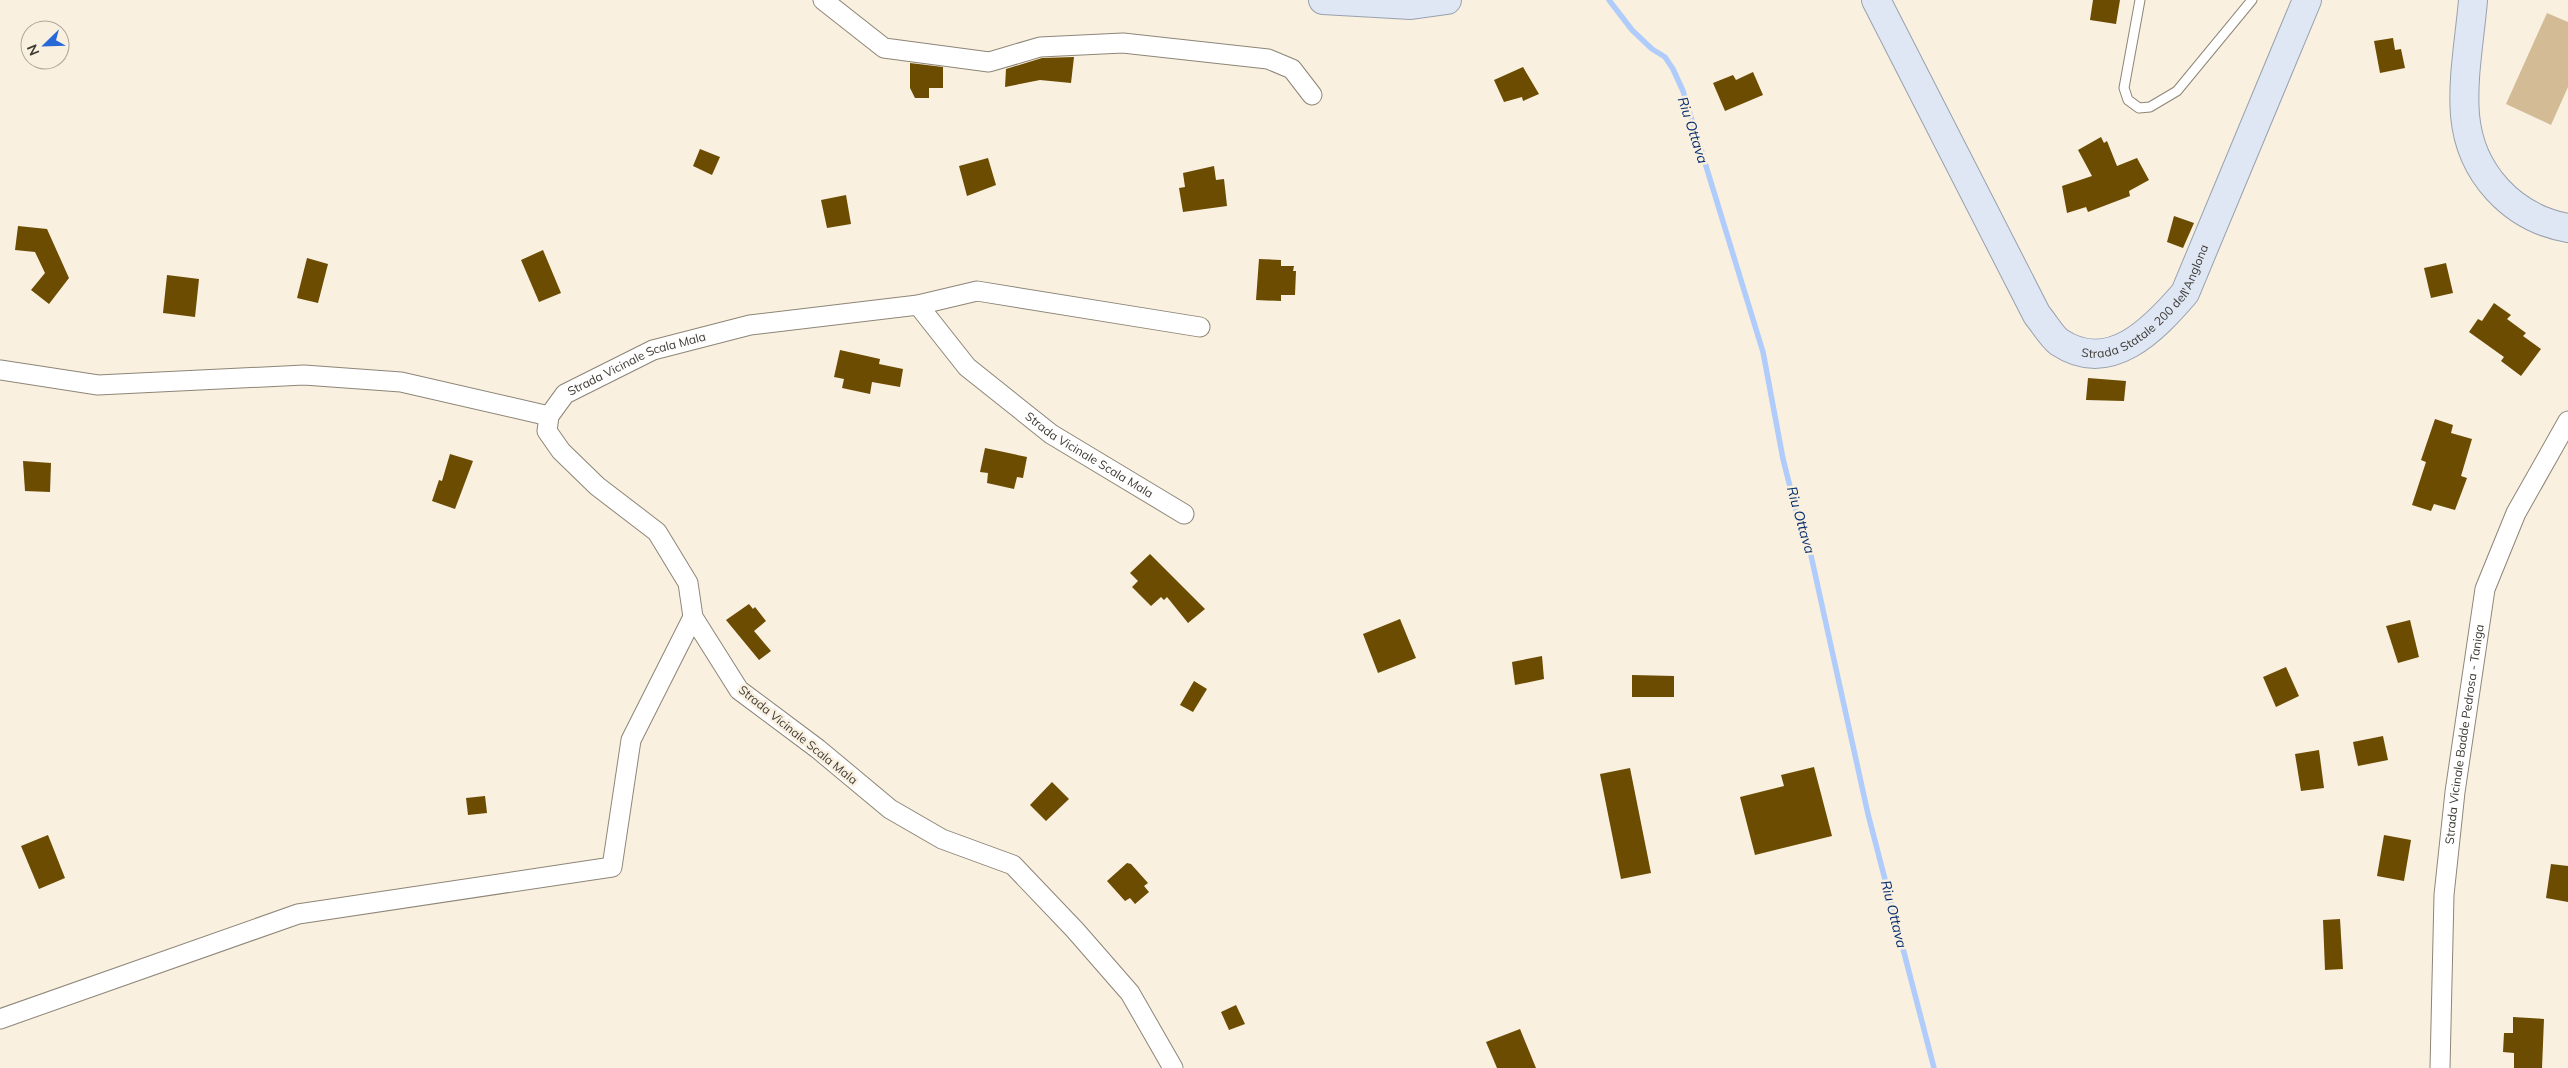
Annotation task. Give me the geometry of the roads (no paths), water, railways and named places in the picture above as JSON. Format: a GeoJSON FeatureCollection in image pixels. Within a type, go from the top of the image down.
{"type":"FeatureCollection","features":[{"type":"Feature","properties":{"kind":"main road"},"geometry":{"type":"LineString","coordinates":[[1322,0],[1411,5],[1447,0]]}},
{"type":"Feature","properties":{"kind":"main road","name":"Strada Statale 200 dell'Anglona"},"geometry":{"type":"LineString","coordinates":[[1876,0],[2037,315],[2059,342],[2083,352],[2110,353],[2136,342],[2166,316],[2185,294],[2307,0]]}},
{"type":"Feature","properties":{"kind":"main road"},"geometry":{"type":"LineString","coordinates":[[2473,0],[2465,115],[2471,148],[2487,179],[2508,202],[2537,220],[2568,228]]}},
{"type":"Feature","properties":{"kind":"street"},"geometry":{"type":"LineString","coordinates":[[823,0],[884,48],[989,62],[1040,47],[1123,43],[1268,59],[1292,69],[1312,95]]}},
{"type":"Feature","properties":{"kind":"street","name":"Strada Vicinale Scala Mala"},"geometry":{"type":"LineString","coordinates":[[1173,1068],[1130,993],[1075,930],[1013,865],[942,839],[890,809],[818,749],[739,690],[694,617],[688,583],[657,532],[597,486],[561,451],[547,431],[549,416],[565,394],[653,350],[750,324],[918,305],[977,291],[1200,327]]}},
{"type":"Feature","properties":{"kind":"street","name":"Strada Vicinale Scala Mala"},"geometry":{"type":"LineString","coordinates":[[918,305],[967,367],[1051,434],[1184,514]]}},
{"type":"Feature","properties":{"kind":"street"},"geometry":{"type":"LineString","coordinates":[[0,370],[98,385],[304,375],[401,382],[549,416]]}},
{"type":"Feature","properties":{"kind":"street","name":"Strada Vicinale Badde Pedrosa - Taniga"},"geometry":{"type":"LineString","coordinates":[[2440,1068],[2444,895],[2455,792],[2485,589],[2516,513],[2568,421]]}},
{"type":"Feature","properties":{"kind":"street"},"geometry":{"type":"LineString","coordinates":[[0,1019],[298,914],[612,867],[631,740],[694,617]]}},
{"type":"Feature","properties":{"kind":"lane"},"geometry":{"type":"LineString","coordinates":[[2140,0],[2124,88],[2128,100],[2140,108],[2150,107],[2177,91],[2252,0]]}},
{"type":"Feature","properties":{"kind":"waterway","name":"Riu Ottava"},"geometry":{"type":"LineString","coordinates":[[1609,0],[1632,30],[1652,49],[1665,57],[1683,91],[1763,352],[1783,459],[1799,522],[1810,551],[1868,814],[1934,1068]]}}]}
